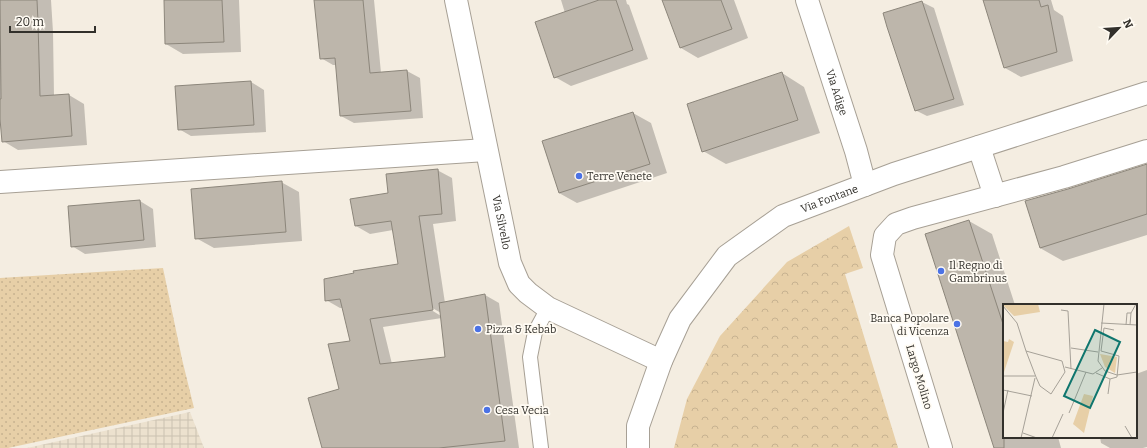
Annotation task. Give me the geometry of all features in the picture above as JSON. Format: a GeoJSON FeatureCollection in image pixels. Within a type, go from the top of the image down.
{"type":"FeatureCollection","features":[{"type":"Feature","properties":{"kind":"street","name":"Via Silvello"},"geometry":{"type":"LineString","coordinates":[[456,0],[510,263],[519,284],[548,308],[661,361]]}},
{"type":"Feature","properties":{"kind":"street","name":"Via Adige"},"geometry":{"type":"LineString","coordinates":[[807,0],[856,151],[865,185]]}},
{"type":"Feature","properties":{"kind":"street","name":"Via Fontane"},"geometry":{"type":"LineString","coordinates":[[638,448],[638,426],[661,361],[680,319],[727,256],[783,216],[865,185],[1147,93]]}},
{"type":"Feature","properties":{"kind":"street"},"geometry":{"type":"LineString","coordinates":[[979,147],[995,196]]}},
{"type":"Feature","properties":{"kind":"street"},"geometry":{"type":"LineString","coordinates":[[0,182],[486,150]]}},
{"type":"Feature","properties":{"kind":"street","name":"Largo Molino"},"geometry":{"type":"LineString","coordinates":[[941,448],[882,255],[885,236],[896,224],[913,218],[1064,177],[1147,151]]}},
{"type":"Feature","properties":{"kind":"lane"},"geometry":{"type":"LineString","coordinates":[[541,448],[530,357],[535,332],[548,308]]}},
{"type":"Feature","properties":{"kind":"shaded area"},"geometry":{"type":"Polygon","coordinates":[[[190,412],[204,448],[27,448],[190,412]]]}},
{"type":"Feature","properties":{"kind":"green space"},"geometry":{"type":"Polygon","coordinates":[[[849,226],[863,268],[845,274],[898,448],[674,448],[687,399],[720,336],[787,262],[849,226]]]}},
{"type":"Feature","properties":{"kind":"green space"},"geometry":{"type":"Polygon","coordinates":[[[163,268],[194,408],[8,448],[0,448],[0,278],[163,268]]]}},
{"type":"Feature","properties":{"kind":"building"},"geometry":{"type":"Polygon","coordinates":[[[0,0],[37,0],[40,96],[69,94],[72,136],[2,142],[0,119],[0,0]]]}},
{"type":"Feature","properties":{"kind":"building"},"geometry":{"type":"Polygon","coordinates":[[[164,0],[222,0],[224,42],[165,44],[164,0]]]}},
{"type":"Feature","properties":{"kind":"building"},"geometry":{"type":"Polygon","coordinates":[[[314,0],[363,0],[370,73],[407,70],[411,111],[340,116],[335,58],[320,59],[314,0]]]}},
{"type":"Feature","properties":{"kind":"building"},"geometry":{"type":"Polygon","coordinates":[[[599,0],[616,0],[633,50],[554,78],[535,22],[599,0]]]}},
{"type":"Feature","properties":{"kind":"building"},"geometry":{"type":"Polygon","coordinates":[[[662,0],[721,0],[732,29],[680,48],[662,0]]]}},
{"type":"Feature","properties":{"kind":"building"},"geometry":{"type":"Polygon","coordinates":[[[983,0],[1039,0],[1041,7],[1048,5],[1057,52],[1004,68],[983,0]]]}},
{"type":"Feature","properties":{"kind":"building"},"geometry":{"type":"Polygon","coordinates":[[[922,1],[954,99],[915,111],[883,13],[922,1]]]}},
{"type":"Feature","properties":{"kind":"building"},"geometry":{"type":"Polygon","coordinates":[[[782,72],[798,120],[702,152],[687,104],[782,72]]]}},
{"type":"Feature","properties":{"kind":"building"},"geometry":{"type":"Polygon","coordinates":[[[251,81],[254,125],[178,130],[175,86],[251,81]]]}},
{"type":"Feature","properties":{"kind":"building"},"geometry":{"type":"Polygon","coordinates":[[[633,112],[650,164],[559,193],[542,141],[633,112]]]}},
{"type":"Feature","properties":{"kind":"building"},"geometry":{"type":"Polygon","coordinates":[[[1147,164],[1147,214],[1040,248],[1025,201],[1147,164]]]}},
{"type":"Feature","properties":{"kind":"building"},"geometry":{"type":"Polygon","coordinates":[[[438,169],[442,214],[419,216],[433,310],[370,319],[380,364],[445,357],[439,303],[485,294],[505,441],[439,448],[322,448],[308,398],[339,389],[328,344],[350,341],[340,299],[325,301],[324,279],[354,273],[353,271],[398,264],[391,221],[355,226],[350,199],[388,193],[386,174],[438,169]]]}},
{"type":"Feature","properties":{"kind":"building"},"geometry":{"type":"Polygon","coordinates":[[[282,181],[286,232],[195,239],[191,189],[282,181]]]}},
{"type":"Feature","properties":{"kind":"building"},"geometry":{"type":"Polygon","coordinates":[[[140,200],[144,240],[71,247],[68,206],[140,200]]]}},
{"type":"Feature","properties":{"kind":"building"},"geometry":{"type":"Polygon","coordinates":[[[969,220],[1003,324],[1004,448],[994,448],[925,234],[969,220]]]}},
{"type":"Feature","properties":{"kind":"place","name":"Terre Venete"},"geometry":{"type":"Point","coordinates":[579,176]}},
{"type":"Feature","properties":{"kind":"place","name":"Il Regno di Gambrinus"},"geometry":{"type":"Point","coordinates":[941,271]}},
{"type":"Feature","properties":{"kind":"place","name":"Banca Popolare di Vicenza"},"geometry":{"type":"Point","coordinates":[957,324]}},
{"type":"Feature","properties":{"kind":"place","name":"Pizza & Kebab"},"geometry":{"type":"Point","coordinates":[478,329]}},
{"type":"Feature","properties":{"kind":"place","name":"Cesa Vecia"},"geometry":{"type":"Point","coordinates":[487,410]}}]}
